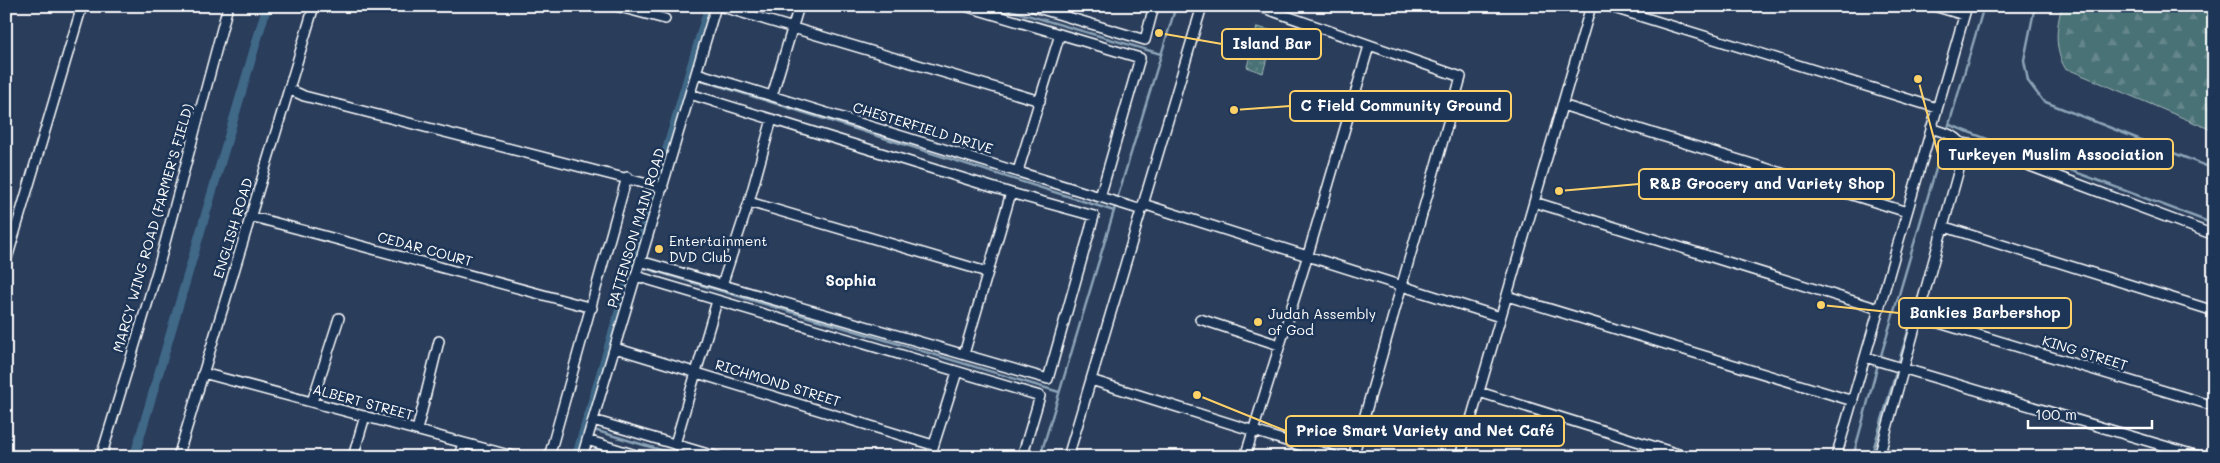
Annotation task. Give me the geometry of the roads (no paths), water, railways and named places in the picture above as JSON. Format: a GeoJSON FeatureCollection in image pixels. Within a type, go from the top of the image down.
{"type":"FeatureCollection","features":[{"type":"Feature","properties":{"kind":"street"},"geometry":{"type":"LineString","coordinates":[[6,262],[82,6]]}},
{"type":"Feature","properties":{"kind":"street","name":"MARCY WING ROAD (FARMER'S FIELD)"},"geometry":{"type":"LineString","coordinates":[[101,457],[159,265],[228,6]]}},
{"type":"Feature","properties":{"kind":"street","name":"ENGLISH ROAD"},"geometry":{"type":"LineString","coordinates":[[178,457],[314,6]]}},
{"type":"Feature","properties":{"kind":"street"},"geometry":{"type":"LineString","coordinates":[[616,6],[665,19]]}},
{"type":"Feature","properties":{"kind":"street"},"geometry":{"type":"LineString","coordinates":[[717,6],[1040,101]]}},
{"type":"Feature","properties":{"kind":"street","name":"PATTENSON MAIN ROAD"},"geometry":{"type":"LineString","coordinates":[[582,457],[636,276],[660,187],[717,6]]}},
{"type":"Feature","properties":{"kind":"street"},"geometry":{"type":"LineString","coordinates":[[772,96],[799,6]]}},
{"type":"Feature","properties":{"kind":"street"},"geometry":{"type":"LineString","coordinates":[[965,6],[1140,58],[1100,197]]}},
{"type":"Feature","properties":{"kind":"street"},"geometry":{"type":"LineString","coordinates":[[1031,6],[1058,10],[1145,40],[1154,6]]}},
{"type":"Feature","properties":{"kind":"street"},"geometry":{"type":"LineString","coordinates":[[1068,457],[1202,6]]}},
{"type":"Feature","properties":{"kind":"street"},"geometry":{"type":"LineString","coordinates":[[1258,6],[1461,77],[1352,457]]}},
{"type":"Feature","properties":{"kind":"street"},"geometry":{"type":"LineString","coordinates":[[1460,457],[1591,6]]}},
{"type":"Feature","properties":{"kind":"street"},"geometry":{"type":"LineString","coordinates":[[1607,6],[1937,108]]}},
{"type":"Feature","properties":{"kind":"street"},"geometry":{"type":"LineString","coordinates":[[1836,457],[1965,11],[1934,6]]}},
{"type":"Feature","properties":{"kind":"street"},"geometry":{"type":"LineString","coordinates":[[1018,171],[1060,34]]}},
{"type":"Feature","properties":{"kind":"street"},"geometry":{"type":"LineString","coordinates":[[1245,457],[1307,258],[1368,46]]}},
{"type":"Feature","properties":{"kind":"street","name":"CHESTERFIELD DRIVE"},"geometry":{"type":"LineString","coordinates":[[697,72],[1100,197],[1142,207],[1500,317]]}},
{"type":"Feature","properties":{"kind":"street"},"geometry":{"type":"LineString","coordinates":[[289,90],[304,96],[627,177],[660,187]]}},
{"type":"Feature","properties":{"kind":"street"},"geometry":{"type":"LineString","coordinates":[[640,261],[1048,379],[1094,216],[1011,193],[690,94]]}},
{"type":"Feature","properties":{"kind":"street"},"geometry":{"type":"LineString","coordinates":[[1562,105],[1907,212]]}},
{"type":"Feature","properties":{"kind":"street"},"geometry":{"type":"LineString","coordinates":[[722,285],[749,202],[772,119]]}},
{"type":"Feature","properties":{"kind":"street"},"geometry":{"type":"LineString","coordinates":[[1931,128],[1951,135],[1962,143],[1974,145],[2214,235]]}},
{"type":"Feature","properties":{"kind":"street"},"geometry":{"type":"LineString","coordinates":[[1898,457],[1880,454],[1945,227],[1963,155],[1962,143]]}},
{"type":"Feature","properties":{"kind":"street"},"geometry":{"type":"LineString","coordinates":[[549,457],[627,177]]}},
{"type":"Feature","properties":{"kind":"street"},"geometry":{"type":"LineString","coordinates":[[964,354],[1011,193]]}},
{"type":"Feature","properties":{"kind":"street"},"geometry":{"type":"LineString","coordinates":[[749,202],[987,272]]}},
{"type":"Feature","properties":{"kind":"street"},"geometry":{"type":"LineString","coordinates":[[1534,202],[1879,308]]}},
{"type":"Feature","properties":{"kind":"street","name":"CEDAR COURT"},"geometry":{"type":"LineString","coordinates":[[250,216],[592,308]]}},
{"type":"Feature","properties":{"kind":"street"},"geometry":{"type":"LineString","coordinates":[[1945,227],[2214,311]]}},
{"type":"Feature","properties":{"kind":"street"},"geometry":{"type":"LineString","coordinates":[[636,276],[1040,396],[1022,457]]}},
{"type":"Feature","properties":{"kind":"street"},"geometry":{"type":"LineString","coordinates":[[1507,296],[1853,401]]}},
{"type":"Feature","properties":{"kind":"street"},"geometry":{"type":"LineString","coordinates":[[675,444],[718,301]]}},
{"type":"Feature","properties":{"kind":"street","name":"KING STREET"},"geometry":{"type":"LineString","coordinates":[[1920,317],[2214,406]]}},
{"type":"Feature","properties":{"kind":"street"},"geometry":{"type":"LineString","coordinates":[[312,402],[339,318]]}},
{"type":"Feature","properties":{"kind":"street"},"geometry":{"type":"LineString","coordinates":[[1200,319],[1279,345]]}},
{"type":"Feature","properties":{"kind":"street"},"geometry":{"type":"LineString","coordinates":[[417,430],[440,341]]}},
{"type":"Feature","properties":{"kind":"street","name":"RICHMOND STREET"},"geometry":{"type":"LineString","coordinates":[[614,348],[933,445]]}},
{"type":"Feature","properties":{"kind":"street"},"geometry":{"type":"LineString","coordinates":[[1865,357],[2198,456]]}},
{"type":"Feature","properties":{"kind":"street"},"geometry":{"type":"LineString","coordinates":[[930,457],[957,372]]}},
{"type":"Feature","properties":{"kind":"street","name":"ALBERT STREET"},"geometry":{"type":"LineString","coordinates":[[203,373],[516,457]]}},
{"type":"Feature","properties":{"kind":"street"},"geometry":{"type":"LineString","coordinates":[[1091,380],[1337,457]]}},
{"type":"Feature","properties":{"kind":"street"},"geometry":{"type":"LineString","coordinates":[[1479,392],[1688,457]]}},
{"type":"Feature","properties":{"kind":"street"},"geometry":{"type":"LineString","coordinates":[[352,457],[365,416]]}},
{"type":"Feature","properties":{"kind":"street"},"geometry":{"type":"LineString","coordinates":[[593,420],[718,457]]}},
{"type":"Feature","properties":{"kind":"street"},"geometry":{"type":"LineString","coordinates":[[587,440],[642,457]]}},
{"type":"Feature","properties":{"kind":"street"},"geometry":{"type":"LineString","coordinates":[[459,457],[463,443]]}},
{"type":"Feature","properties":{"kind":"waterway"},"geometry":{"type":"LineString","coordinates":[[134,457],[267,6]]}},
{"type":"Feature","properties":{"kind":"waterway"},"geometry":{"type":"LineString","coordinates":[[576,457],[709,6]]}},
{"type":"Feature","properties":{"kind":"waterway"},"geometry":{"type":"LineString","coordinates":[[996,6],[1161,54]]}},
{"type":"Feature","properties":{"kind":"waterway"},"geometry":{"type":"LineString","coordinates":[[1117,199],[1176,6]]}},
{"type":"Feature","properties":{"kind":"waterway"},"geometry":{"type":"LineString","coordinates":[[1880,359],[1984,6]]}},
{"type":"Feature","properties":{"kind":"waterway"},"geometry":{"type":"LineString","coordinates":[[2035,6],[2024,60],[2028,81],[2043,101],[2214,169]]}},
{"type":"Feature","properties":{"kind":"waterway"},"geometry":{"type":"LineString","coordinates":[[688,76],[1114,211]]}},
{"type":"Feature","properties":{"kind":"waterway"},"geometry":{"type":"LineString","coordinates":[[1950,125],[2214,224]]}},
{"type":"Feature","properties":{"kind":"waterway"},"geometry":{"type":"LineString","coordinates":[[1942,145],[1958,151],[1958,158]]}},
{"type":"Feature","properties":{"kind":"waterway"},"geometry":{"type":"LineString","coordinates":[[1040,457],[1116,204]]}},
{"type":"Feature","properties":{"kind":"waterway"},"geometry":{"type":"LineString","coordinates":[[641,267],[1059,392]]}},
{"type":"Feature","properties":{"kind":"waterway"},"geometry":{"type":"LineString","coordinates":[[1898,364],[1923,283]]}},
{"type":"Feature","properties":{"kind":"waterway"},"geometry":{"type":"LineString","coordinates":[[1853,457],[1878,364]]}},
{"type":"Feature","properties":{"kind":"waterway"},"geometry":{"type":"LineString","coordinates":[[1871,457],[1897,369]]}},
{"type":"Feature","properties":{"kind":"waterway"},"geometry":{"type":"LineString","coordinates":[[584,427],[684,457]]}},
{"type":"Feature","properties":{"kind":"place","name":"Island Bar"},"geometry":{"type":"Point","coordinates":[1159,33]}},
{"type":"Feature","properties":{"kind":"place","name":"Turkeyen Muslim Association"},"geometry":{"type":"Point","coordinates":[1918,79]}},
{"type":"Feature","properties":{"kind":"place","name":"C Field Community Ground"},"geometry":{"type":"Point","coordinates":[1234,110]}},
{"type":"Feature","properties":{"kind":"place","name":"R&B Grocery and Variety Shop"},"geometry":{"type":"Point","coordinates":[1559,191]}},
{"type":"Feature","properties":{"kind":"place","name":"Entertainment DVD Club"},"geometry":{"type":"Point","coordinates":[659,249]}},
{"type":"Feature","properties":{"kind":"place","name":"Bankies Barbershop"},"geometry":{"type":"Point","coordinates":[1821,305]}},
{"type":"Feature","properties":{"kind":"place","name":"Judah Assembly of God"},"geometry":{"type":"Point","coordinates":[1258,322]}},
{"type":"Feature","properties":{"kind":"place","name":"Price Smart Variety and Net Café"},"geometry":{"type":"Point","coordinates":[1197,395]}},
{"type":"Feature","properties":{"kind":"district","name":"Sophia"},"geometry":{"type":"Point","coordinates":[851,281]}}]}
